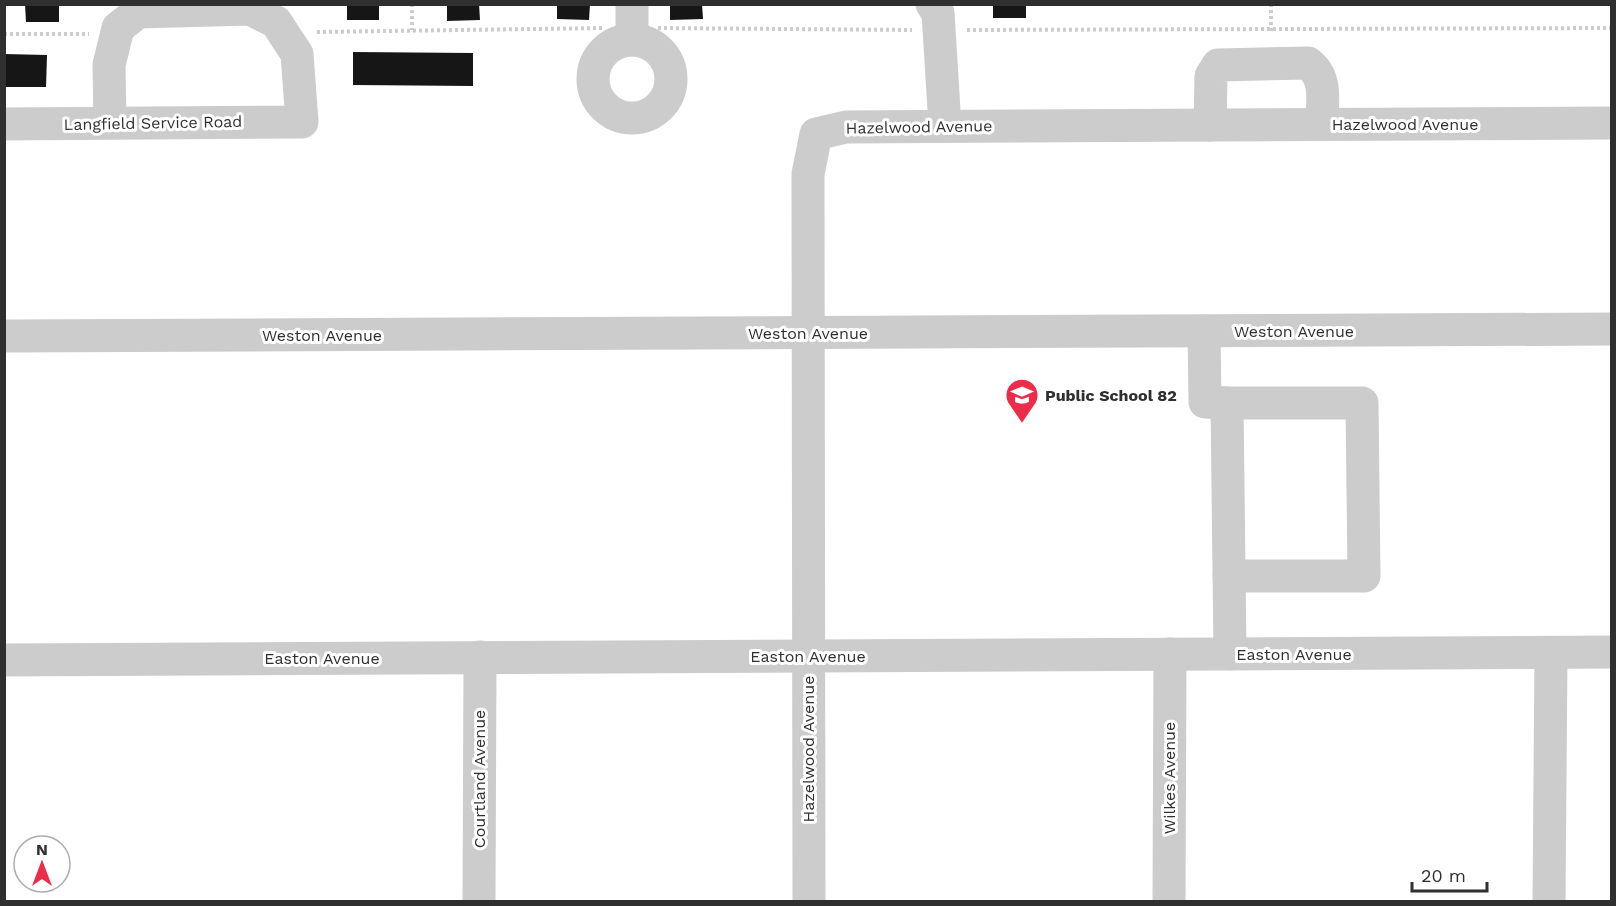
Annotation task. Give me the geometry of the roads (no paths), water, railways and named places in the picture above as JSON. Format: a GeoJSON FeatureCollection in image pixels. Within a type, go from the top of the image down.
{"type":"FeatureCollection","features":[{"type":"Feature","properties":{"kind":"street"},"geometry":{"type":"LineString","coordinates":[[632,4],[632,40]]}},
{"type":"Feature","properties":{"kind":"street"},"geometry":{"type":"LineString","coordinates":[[932,4],[938,13],[945,126]]}},
{"type":"Feature","properties":{"kind":"street","name":"Langfield Service Road"},"geometry":{"type":"LineString","coordinates":[[4,124],[302,122],[297,54],[276,22],[250,9],[138,12],[118,28],[116,33],[109,65],[110,123]]}},
{"type":"Feature","properties":{"kind":"street"},"geometry":{"type":"LineString","coordinates":[[1210,125],[1211,76],[1218,65],[1308,63],[1317,70],[1322,80],[1322,124]]}},
{"type":"Feature","properties":{"kind":"street","name":"Hazelwood Avenue"},"geometry":{"type":"LineString","coordinates":[[808,902],[808,174],[816,134],[846,127],[1611,123]]}},
{"type":"Feature","properties":{"kind":"street","name":"Weston Avenue"},"geometry":{"type":"LineString","coordinates":[[4,336],[1611,329]]}},
{"type":"Feature","properties":{"kind":"street"},"geometry":{"type":"LineString","coordinates":[[1204,331],[1205,402],[1362,403],[1364,576],[1229,576]]}},
{"type":"Feature","properties":{"kind":"street"},"geometry":{"type":"LineString","coordinates":[[1227,403],[1230,654]]}},
{"type":"Feature","properties":{"kind":"street","name":"Easton Avenue"},"geometry":{"type":"LineString","coordinates":[[4,660],[1611,652]]}},
{"type":"Feature","properties":{"kind":"street"},"geometry":{"type":"LineString","coordinates":[[1549,902],[1551,653]]}},
{"type":"Feature","properties":{"kind":"street","name":"Wilkes Avenue"},"geometry":{"type":"LineString","coordinates":[[1169,902],[1170,654]]}},
{"type":"Feature","properties":{"kind":"street","name":"Courtland Avenue"},"geometry":{"type":"LineString","coordinates":[[479,902],[480,657]]}},
{"type":"Feature","properties":{"kind":"place","name":"Public School 82"},"geometry":{"type":"Point","coordinates":[1022,424]}}]}
